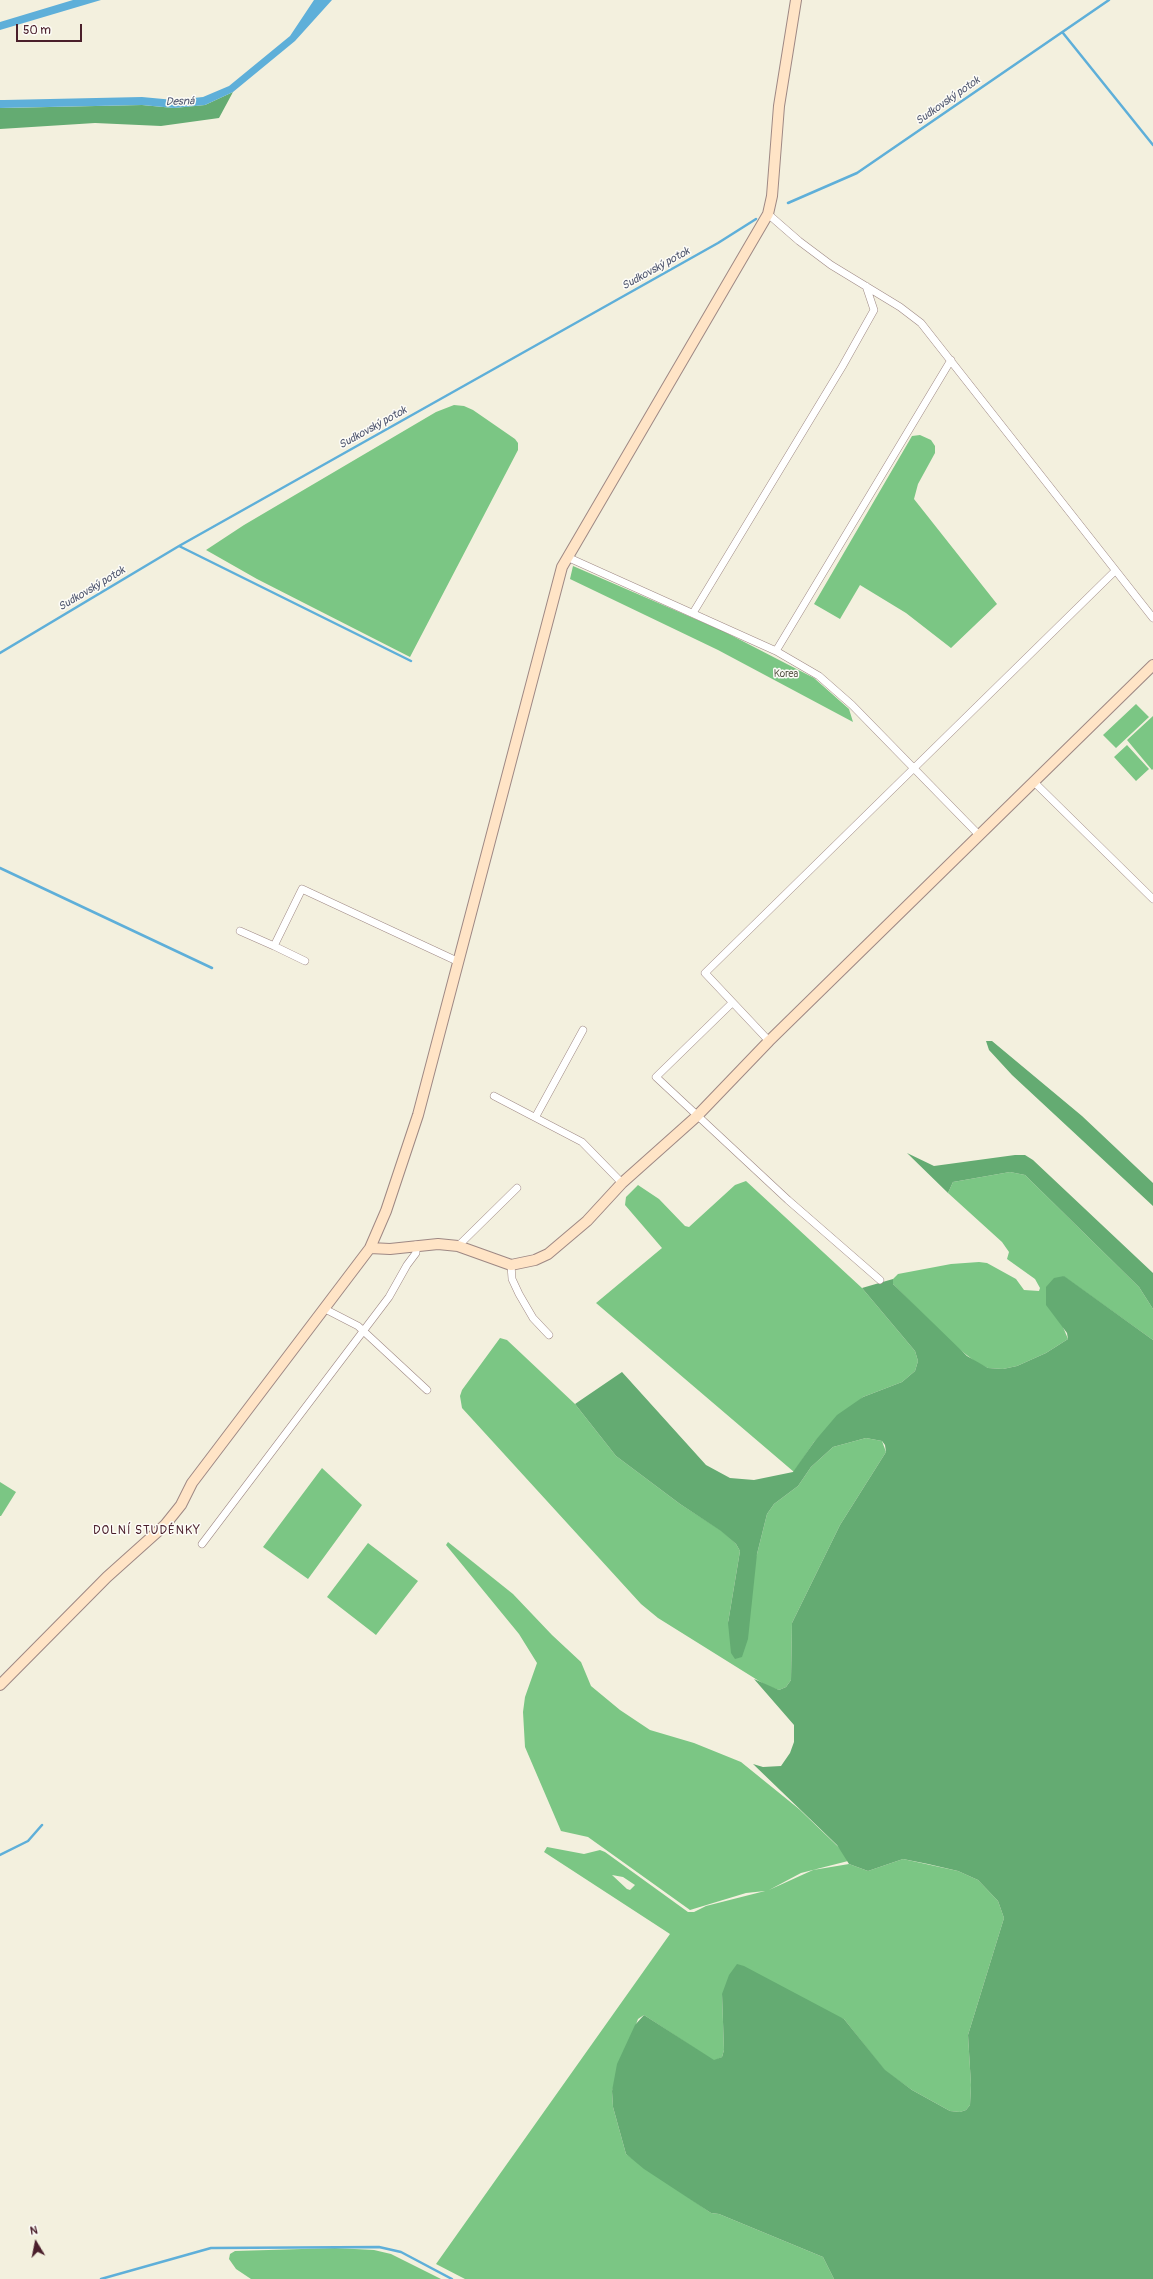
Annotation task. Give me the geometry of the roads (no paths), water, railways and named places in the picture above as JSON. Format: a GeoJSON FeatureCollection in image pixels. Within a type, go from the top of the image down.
{"type":"FeatureCollection","features":[{"type":"Feature","properties":{"kind":"street"},"geometry":{"type":"LineString","coordinates":[[0,1685],[107,1577],[165,1525],[181,1504],[192,1483],[370,1248],[386,1211],[418,1115],[558,577],[567,557],[768,214],[772,196],[778,106],[796,0]]}},
{"type":"Feature","properties":{"kind":"street"},"geometry":{"type":"LineString","coordinates":[[768,214],[799,241],[866,286],[900,306],[921,323],[1115,572],[1153,618]]}},
{"type":"Feature","properties":{"kind":"street"},"geometry":{"type":"LineString","coordinates":[[693,613],[842,367],[874,310],[866,286]]}},
{"type":"Feature","properties":{"kind":"street"},"geometry":{"type":"LineString","coordinates":[[776,651],[951,360]]}},
{"type":"Feature","properties":{"kind":"street"},"geometry":{"type":"LineString","coordinates":[[567,557],[776,651],[819,676],[852,705],[979,836]]}},
{"type":"Feature","properties":{"kind":"street"},"geometry":{"type":"LineString","coordinates":[[769,1041],[705,973],[1115,572]]}},
{"type":"Feature","properties":{"kind":"street"},"geometry":{"type":"LineString","coordinates":[[370,1248],[390,1249],[416,1245],[458,1246],[511,1265],[535,1260],[548,1254],[587,1221],[622,1183],[696,1116],[769,1041],[1035,783],[1153,665]]}},
{"type":"Feature","properties":{"kind":"street"},"geometry":{"type":"LineString","coordinates":[[1035,783],[1153,899]]}},
{"type":"Feature","properties":{"kind":"street"},"geometry":{"type":"LineString","coordinates":[[274,946],[302,889],[459,962]]}},
{"type":"Feature","properties":{"kind":"street"},"geometry":{"type":"LineString","coordinates":[[240,931],[304,961]]}},
{"type":"Feature","properties":{"kind":"street"},"geometry":{"type":"LineString","coordinates":[[732,1003],[656,1077],[696,1116],[880,1280]]}},
{"type":"Feature","properties":{"kind":"street"},"geometry":{"type":"LineString","coordinates":[[536,1116],[583,1030]]}},
{"type":"Feature","properties":{"kind":"street"},"geometry":{"type":"LineString","coordinates":[[494,1096],[536,1116],[582,1142],[622,1183]]}},
{"type":"Feature","properties":{"kind":"street"},"geometry":{"type":"LineString","coordinates":[[458,1246],[517,1188]]}},
{"type":"Feature","properties":{"kind":"street"},"geometry":{"type":"LineString","coordinates":[[202,1544],[389,1297],[406,1264],[416,1253],[416,1245]]}},
{"type":"Feature","properties":{"kind":"street"},"geometry":{"type":"LineString","coordinates":[[511,1265],[512,1279],[519,1294],[533,1318],[549,1335]]}},
{"type":"Feature","properties":{"kind":"street"},"geometry":{"type":"LineString","coordinates":[[325,1309],[350,1321],[364,1331],[427,1390]]}},
{"type":"Feature","properties":{"kind":"water"},"geometry":{"type":"Polygon","coordinates":[[[73,0],[101,0],[0,30],[0,22],[73,0]]]}},
{"type":"Feature","properties":{"kind":"water","name":"Desná"},"geometry":{"type":"Polygon","coordinates":[[[314,0],[332,0],[295,41],[233,92],[205,105],[174,108],[142,105],[0,108],[0,100],[142,97],[174,100],[203,97],[229,86],[290,36],[314,0]]]}},
{"type":"Feature","properties":{"kind":"waterway","name":"Sudkovský potok"},"geometry":{"type":"LineString","coordinates":[[788,203],[857,173],[1109,0]]}},
{"type":"Feature","properties":{"kind":"waterway"},"geometry":{"type":"LineString","coordinates":[[1063,33],[1153,145]]}},
{"type":"Feature","properties":{"kind":"waterway","name":"Sudkovský potok"},"geometry":{"type":"LineString","coordinates":[[0,653],[179,546],[718,243],[756,219]]}},
{"type":"Feature","properties":{"kind":"waterway"},"geometry":{"type":"LineString","coordinates":[[179,546],[411,661]]}},
{"type":"Feature","properties":{"kind":"waterway"},"geometry":{"type":"LineString","coordinates":[[0,868],[212,968]]}},
{"type":"Feature","properties":{"kind":"waterway"},"geometry":{"type":"LineString","coordinates":[[0,1855],[28,1841],[42,1825]]}},
{"type":"Feature","properties":{"kind":"waterway"},"geometry":{"type":"LineString","coordinates":[[101,2279],[211,2248],[379,2247],[401,2252],[452,2279]]}},
{"type":"Feature","properties":{"kind":"district","name":"DOLNÍ STUDÉNKY"},"geometry":{"type":"Point","coordinates":[147,1531]}},
{"type":"Feature","properties":{"kind":"park label","name":"Korea"},"geometry":{"type":"Point","coordinates":[786,674]}}]}
